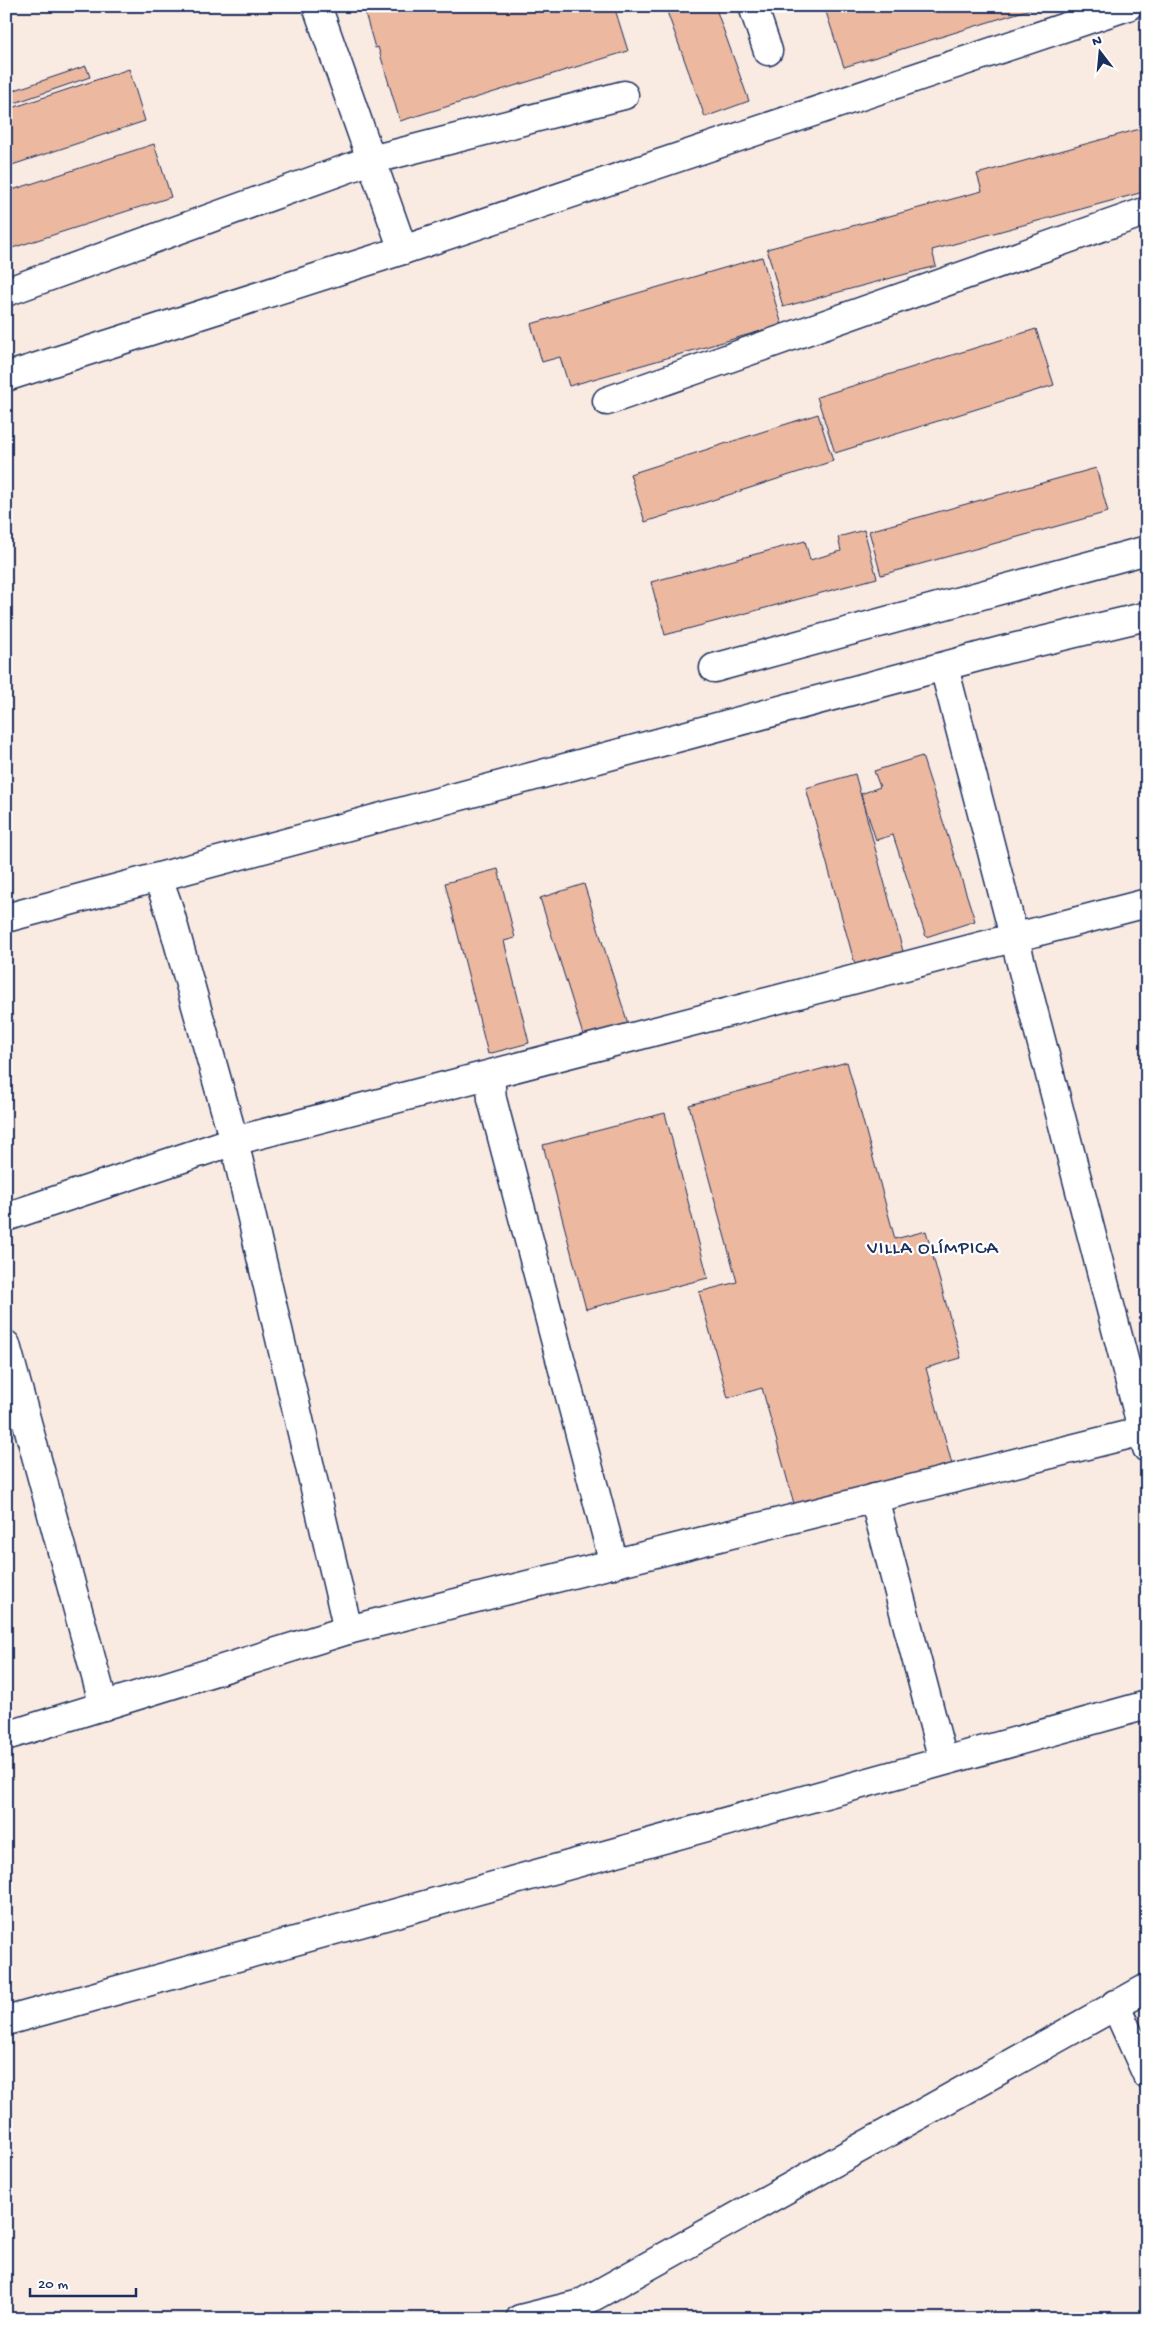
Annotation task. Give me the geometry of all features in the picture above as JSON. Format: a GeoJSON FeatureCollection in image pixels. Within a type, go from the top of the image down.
{"type":"FeatureCollection","features":[{"type":"Feature","properties":{"kind":"street"},"geometry":{"type":"LineString","coordinates":[[317,6],[403,250]]}},
{"type":"Feature","properties":{"kind":"street"},"geometry":{"type":"LineString","coordinates":[[753,6],[768,51]]}},
{"type":"Feature","properties":{"kind":"street"},"geometry":{"type":"LineString","coordinates":[[6,377],[403,250],[1128,6]]}},
{"type":"Feature","properties":{"kind":"street"},"geometry":{"type":"LineString","coordinates":[[6,292],[372,160],[624,95]]}},
{"type":"Feature","properties":{"kind":"street"},"geometry":{"type":"LineString","coordinates":[[607,401],[1147,211]]}},
{"type":"Feature","properties":{"kind":"street"},"geometry":{"type":"LineString","coordinates":[[714,668],[1147,550]]}},
{"type":"Feature","properties":{"kind":"street"},"geometry":{"type":"LineString","coordinates":[[6,918],[944,666],[1147,616]]}},
{"type":"Feature","properties":{"kind":"street"},"geometry":{"type":"LineString","coordinates":[[6,1736],[348,1630],[874,1498],[1145,1436],[944,666]]}},
{"type":"Feature","properties":{"kind":"street"},"geometry":{"type":"LineString","coordinates":[[158,878],[171,915],[234,1141],[348,1630]]}},
{"type":"Feature","properties":{"kind":"street"},"geometry":{"type":"LineString","coordinates":[[6,1217],[234,1141],[1015,939],[1147,903]]}},
{"type":"Feature","properties":{"kind":"street"},"geometry":{"type":"LineString","coordinates":[[490,1075],[492,1100],[614,1564]]}},
{"type":"Feature","properties":{"kind":"street"},"geometry":{"type":"LineString","coordinates":[[6,1345],[104,1706]]}},
{"type":"Feature","properties":{"kind":"street"},"geometry":{"type":"LineString","coordinates":[[874,1498],[943,1760]]}},
{"type":"Feature","properties":{"kind":"street"},"geometry":{"type":"LineString","coordinates":[[6,2021],[1147,1705]]}},
{"type":"Feature","properties":{"kind":"street"},"geometry":{"type":"LineString","coordinates":[[520,2319],[582,2311],[1115,2004],[1147,1988]]}},
{"type":"Feature","properties":{"kind":"street"},"geometry":{"type":"LineString","coordinates":[[1115,2004],[1147,2075]]}},
{"type":"Feature","properties":{"kind":"building"},"geometry":{"type":"Polygon","coordinates":[[[363,6],[614,6],[628,51],[400,121],[378,47],[375,48],[363,6]]]}},
{"type":"Feature","properties":{"kind":"building"},"geometry":{"type":"Polygon","coordinates":[[[665,6],[715,6],[749,101],[705,117],[665,6]]]}},
{"type":"Feature","properties":{"kind":"building"},"geometry":{"type":"Polygon","coordinates":[[[824,6],[1040,6],[844,67],[824,6]]]}},
{"type":"Feature","properties":{"kind":"building"},"geometry":{"type":"Polygon","coordinates":[[[86,66],[90,77],[6,106],[6,93],[86,66]]]}},
{"type":"Feature","properties":{"kind":"building"},"geometry":{"type":"Polygon","coordinates":[[[129,69],[145,121],[6,167],[6,110],[129,69]]]}},
{"type":"Feature","properties":{"kind":"building"},"geometry":{"type":"Polygon","coordinates":[[[1147,127],[1147,191],[932,250],[936,266],[783,307],[767,249],[982,191],[977,174],[1147,127]]]}},
{"type":"Feature","properties":{"kind":"building"},"geometry":{"type":"Polygon","coordinates":[[[154,144],[171,197],[6,250],[6,192],[154,144]]]}},
{"type":"Feature","properties":{"kind":"building"},"geometry":{"type":"Polygon","coordinates":[[[762,257],[782,325],[569,386],[560,357],[542,362],[531,324],[762,257]]]}},
{"type":"Feature","properties":{"kind":"building"},"geometry":{"type":"Polygon","coordinates":[[[1036,329],[1054,385],[835,453],[817,397],[1036,329]]]}},
{"type":"Feature","properties":{"kind":"building"},"geometry":{"type":"Polygon","coordinates":[[[818,414],[833,461],[645,522],[630,474],[818,414]]]}},
{"type":"Feature","properties":{"kind":"building"},"geometry":{"type":"Polygon","coordinates":[[[1096,468],[1108,512],[881,575],[869,531],[1096,468]]]}},
{"type":"Feature","properties":{"kind":"building"},"geometry":{"type":"Polygon","coordinates":[[[864,530],[877,578],[665,635],[651,582],[805,541],[810,560],[841,551],[838,537],[864,530]]]}},
{"type":"Feature","properties":{"kind":"building"},"geometry":{"type":"Polygon","coordinates":[[[922,756],[975,921],[926,937],[893,835],[876,840],[861,794],[880,787],[874,771],[922,756]]]}},
{"type":"Feature","properties":{"kind":"building"},"geometry":{"type":"Polygon","coordinates":[[[855,774],[904,955],[856,968],[806,788],[855,774]]]}},
{"type":"Feature","properties":{"kind":"building"},"geometry":{"type":"Polygon","coordinates":[[[498,869],[515,938],[504,941],[529,1043],[488,1054],[445,883],[498,869]]]}},
{"type":"Feature","properties":{"kind":"building"},"geometry":{"type":"Polygon","coordinates":[[[584,884],[629,1027],[585,1041],[540,898],[584,884]]]}},
{"type":"Feature","properties":{"kind":"building"},"geometry":{"type":"Polygon","coordinates":[[[847,1062],[895,1239],[926,1231],[961,1358],[926,1368],[953,1468],[796,1511],[762,1388],[728,1398],[699,1292],[737,1282],[689,1105],[847,1062]]]}},
{"type":"Feature","properties":{"kind":"building"},"geometry":{"type":"Polygon","coordinates":[[[665,1113],[708,1278],[586,1309],[543,1145],[665,1113]]]}},
{"type":"Feature","properties":{"kind":"district","name":"VILLA OLÍMPICA"},"geometry":{"type":"Point","coordinates":[933,1246]}}]}
